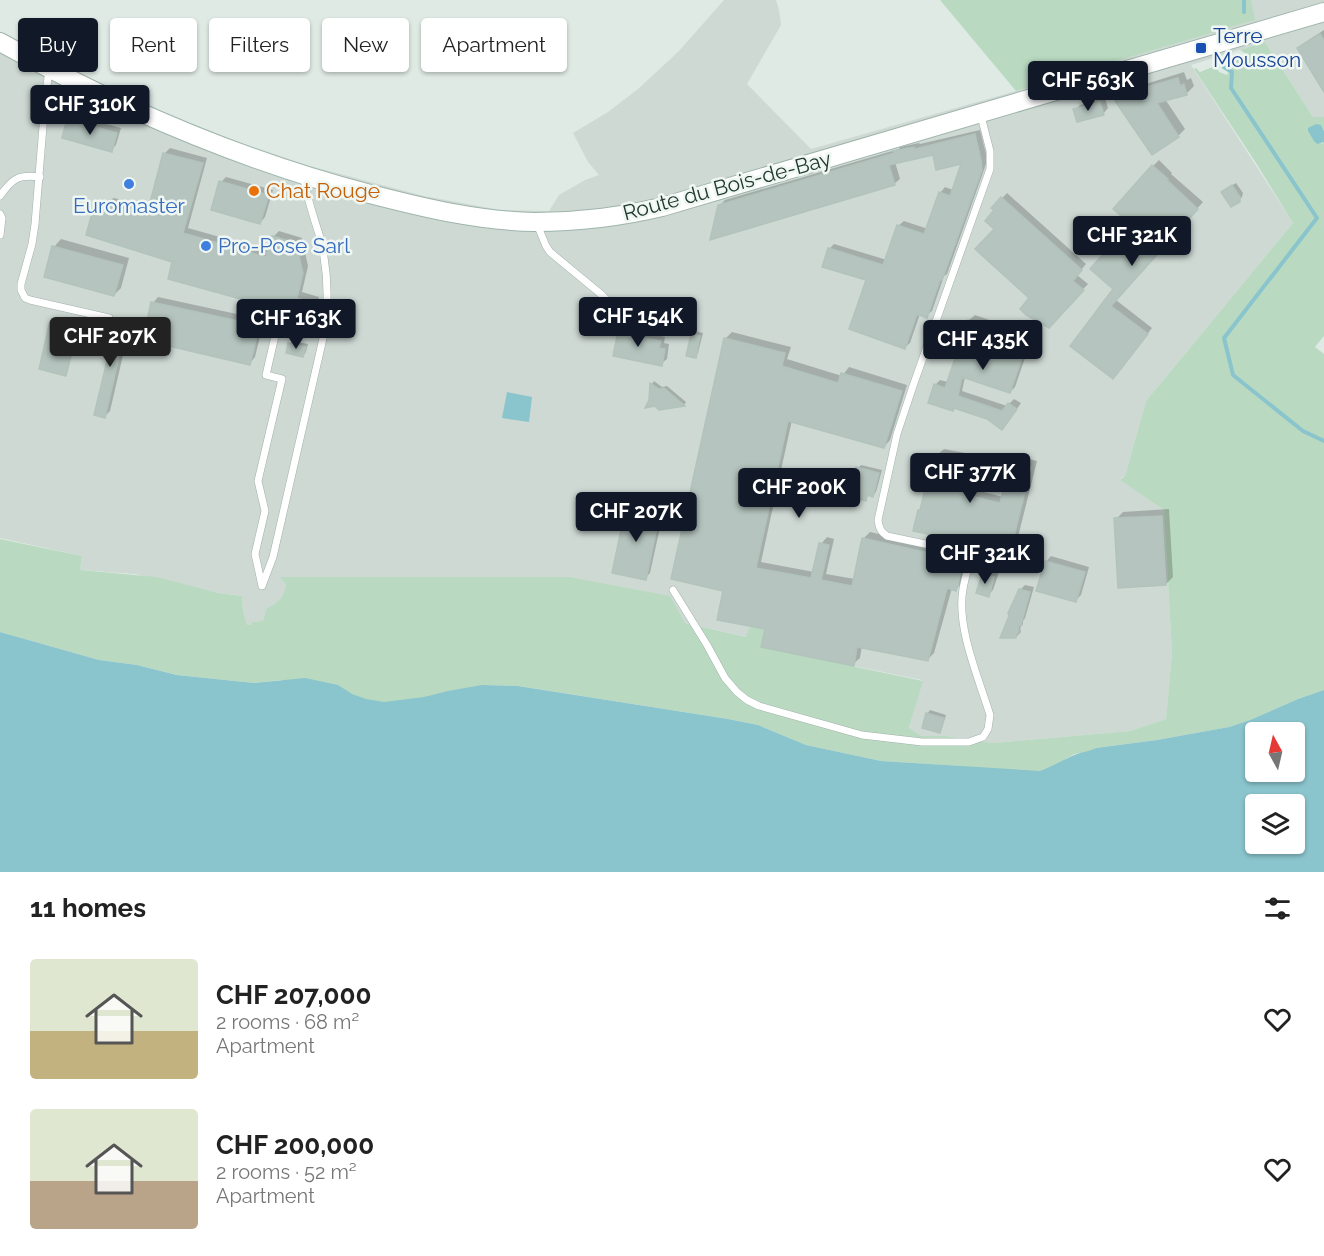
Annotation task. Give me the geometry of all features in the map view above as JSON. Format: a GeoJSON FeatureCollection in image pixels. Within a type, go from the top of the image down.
{"type":"FeatureCollection","features":[{"type":"Feature","properties":{"kind":"main road","name":"Route du Bois-de-Bay"},"geometry":{"type":"LineString","coordinates":[[55,72],[176,129],[304,175],[377,196],[450,213],[536,222],[573,221],[611,218],[653,209],[1324,12]]}},
{"type":"Feature","properties":{"kind":"main road","name":"Route du Bois-de-Bay"},"geometry":{"type":"LineString","coordinates":[[0,42],[18,52]]}},
{"type":"Feature","properties":{"kind":"lane"},"geometry":{"type":"LineString","coordinates":[[49,72],[40,177],[32,244],[21,284],[23,295],[30,300],[109,318]]}},
{"type":"Feature","properties":{"kind":"lane"},"geometry":{"type":"LineString","coordinates":[[981,113],[990,151],[990,170],[912,386],[897,434],[878,527],[887,536],[1029,566]]}},
{"type":"Feature","properties":{"kind":"lane"},"geometry":{"type":"LineString","coordinates":[[304,175],[306,193],[323,254],[328,304],[324,334],[273,557],[262,586],[255,554],[265,511],[258,481],[282,379],[266,375],[279,323],[324,334]]}},
{"type":"Feature","properties":{"kind":"lane"},"geometry":{"type":"LineString","coordinates":[[0,196],[14,180],[27,176],[40,177]]}},
{"type":"Feature","properties":{"kind":"lane"},"geometry":{"type":"LineString","coordinates":[[0,214],[2,218],[0,235]]}},
{"type":"Feature","properties":{"kind":"lane"},"geometry":{"type":"LineString","coordinates":[[536,222],[550,252],[611,304]]}},
{"type":"Feature","properties":{"kind":"lane"},"geometry":{"type":"LineString","coordinates":[[674,590],[725,678],[736,692],[747,700],[759,706],[862,735],[922,742],[969,742],[984,736],[988,729],[990,715],[965,635],[962,616],[963,590],[972,553]]}},
{"type":"Feature","properties":{"kind":"shaded area"},"geometry":{"type":"Polygon","coordinates":[[[724,0],[776,0],[781,25],[747,84],[811,149],[1254,20],[1251,0],[1324,0],[1324,117],[1313,117],[1265,42],[1191,65],[1293,223],[1146,401],[1125,476],[1120,479],[1164,510],[1172,653],[1166,719],[1130,731],[993,743],[946,736],[921,736],[909,729],[922,680],[761,647],[765,630],[747,637],[685,623],[281,577],[286,585],[284,596],[266,609],[263,621],[246,625],[242,596],[218,593],[135,574],[80,570],[82,556],[0,538],[0,32],[18,41],[18,72],[77,72],[162,113],[232,140],[310,166],[424,196],[500,210],[549,211],[559,195],[599,175],[588,162],[573,133],[608,112],[638,89],[679,51],[724,0]]]}},
{"type":"Feature","properties":{"kind":"green space"},"geometry":{"type":"Polygon","coordinates":[[[940,0],[1251,0],[1255,20],[1016,91],[940,0]]]}},
{"type":"Feature","properties":{"kind":"green space"},"geometry":{"type":"Polygon","coordinates":[[[1265,42],[1313,117],[1324,117],[1324,131],[1321,125],[1321,144],[1324,142],[1324,336],[1315,347],[1324,354],[1324,690],[1229,727],[1096,748],[1074,754],[1059,763],[1054,782],[959,766],[881,761],[806,745],[758,725],[519,686],[482,685],[465,725],[281,680],[254,683],[178,675],[137,665],[99,660],[0,632],[0,539],[82,556],[80,570],[157,577],[218,593],[242,596],[247,625],[263,621],[266,609],[282,597],[286,585],[280,577],[569,577],[670,596],[685,623],[746,637],[750,626],[765,629],[761,647],[923,681],[909,728],[921,736],[946,736],[993,743],[1130,731],[1166,719],[1172,653],[1164,510],[1120,480],[1125,476],[1146,401],[1293,223],[1194,69],[1200,72],[1215,66],[1219,72],[1227,75],[1234,62],[1245,53],[1240,50],[1265,42]]]}},
{"type":"Feature","properties":{"kind":"water"},"geometry":{"type":"Polygon","coordinates":[[[1316,124],[1321,125],[1324,131],[1324,142],[1317,144],[1308,131],[1308,128],[1316,124]]]}},
{"type":"Feature","properties":{"kind":"water"},"geometry":{"type":"Polygon","coordinates":[[[507,392],[532,397],[529,422],[502,418],[507,392]]]}},
{"type":"Feature","properties":{"kind":"water"},"geometry":{"type":"Polygon","coordinates":[[[0,632],[99,660],[137,665],[177,675],[254,683],[305,678],[338,685],[352,694],[384,702],[424,697],[482,685],[518,686],[758,725],[806,745],[881,761],[1040,771],[1096,748],[1229,727],[1324,690],[1324,872],[0,872],[0,632]]]}},
{"type":"Feature","properties":{"kind":"building"},"geometry":{"type":"Polygon","coordinates":[[[1320,34],[1324,40],[1324,92],[1297,48],[1320,34]]]}},
{"type":"Feature","properties":{"kind":"building"},"geometry":{"type":"Polygon","coordinates":[[[1178,78],[1180,86],[1184,84],[1187,95],[1157,103],[1179,137],[1152,155],[1115,101],[1131,91],[1134,94],[1140,89],[1178,78]]]}},
{"type":"Feature","properties":{"kind":"building"},"geometry":{"type":"Polygon","coordinates":[[[1100,102],[1104,115],[1077,122],[1073,109],[1100,102]]]}},
{"type":"Feature","properties":{"kind":"building"},"geometry":{"type":"Polygon","coordinates":[[[67,119],[117,133],[112,152],[62,138],[67,119]]]}},
{"type":"Feature","properties":{"kind":"building"},"geometry":{"type":"Polygon","coordinates":[[[975,134],[982,170],[927,318],[917,314],[905,349],[849,329],[866,280],[822,267],[828,248],[883,265],[897,225],[924,234],[939,192],[950,196],[961,164],[936,170],[933,155],[889,165],[895,185],[710,240],[718,205],[894,153],[893,151],[914,147],[915,149],[975,134]]]}},
{"type":"Feature","properties":{"kind":"building"},"geometry":{"type":"Polygon","coordinates":[[[163,153],[203,163],[183,233],[266,257],[272,236],[296,243],[303,273],[297,298],[314,303],[312,313],[265,301],[250,365],[143,340],[151,302],[243,322],[248,301],[168,279],[172,262],[86,235],[93,209],[107,203],[147,214],[163,153]]]}},
{"type":"Feature","properties":{"kind":"building"},"geometry":{"type":"Polygon","coordinates":[[[1152,165],[1198,209],[1111,306],[1148,334],[1113,379],[1070,346],[1113,289],[1090,269],[1129,225],[1113,209],[1152,165]]]}},
{"type":"Feature","properties":{"kind":"building"},"geometry":{"type":"Polygon","coordinates":[[[219,181],[269,195],[260,224],[211,210],[219,181]]]}},
{"type":"Feature","properties":{"kind":"building"},"geometry":{"type":"Polygon","coordinates":[[[1232,185],[1240,197],[1240,202],[1231,207],[1221,192],[1232,185]]]}},
{"type":"Feature","properties":{"kind":"building"},"geometry":{"type":"Polygon","coordinates":[[[1001,197],[1082,270],[1073,281],[1084,290],[1049,328],[1020,309],[1029,298],[975,249],[994,229],[985,221],[994,210],[991,208],[1001,197]]]}},
{"type":"Feature","properties":{"kind":"building"},"geometry":{"type":"Polygon","coordinates":[[[52,246],[123,265],[114,296],[44,277],[52,246]]]}},
{"type":"Feature","properties":{"kind":"building"},"geometry":{"type":"Polygon","coordinates":[[[968,320],[1028,340],[1010,393],[962,377],[958,396],[1002,411],[1008,403],[1017,409],[1002,430],[987,419],[954,408],[953,411],[928,403],[934,384],[945,388],[968,320]]]}},
{"type":"Feature","properties":{"kind":"building"},"geometry":{"type":"Polygon","coordinates":[[[50,321],[78,328],[66,376],[39,369],[50,321]]]}},
{"type":"Feature","properties":{"kind":"building"},"geometry":{"type":"Polygon","coordinates":[[[112,322],[126,326],[105,418],[94,415],[108,357],[105,356],[112,322]]]}},
{"type":"Feature","properties":{"kind":"building"},"geometry":{"type":"Polygon","coordinates":[[[619,326],[630,329],[629,335],[661,341],[659,348],[665,349],[662,366],[613,356],[619,326]]]}},
{"type":"Feature","properties":{"kind":"building"},"geometry":{"type":"Polygon","coordinates":[[[691,334],[700,336],[696,358],[686,356],[691,334]]]}},
{"type":"Feature","properties":{"kind":"building"},"geometry":{"type":"Polygon","coordinates":[[[724,338],[785,353],[782,366],[838,383],[841,373],[902,391],[884,448],[788,421],[756,568],[811,578],[819,543],[829,545],[821,580],[852,586],[862,538],[956,559],[953,568],[961,570],[958,585],[956,591],[947,588],[928,661],[857,647],[854,666],[761,647],[765,629],[717,620],[723,591],[671,579],[724,338]]]}},
{"type":"Feature","properties":{"kind":"building"},"geometry":{"type":"Polygon","coordinates":[[[288,343],[306,347],[303,357],[286,353],[288,343]]]}},
{"type":"Feature","properties":{"kind":"building"},"geometry":{"type":"Polygon","coordinates":[[[650,383],[659,389],[664,388],[685,406],[659,410],[655,406],[645,408],[649,400],[650,383]]]}},
{"type":"Feature","properties":{"kind":"building"},"geometry":{"type":"Polygon","coordinates":[[[936,454],[980,463],[971,496],[1000,503],[1011,462],[1031,467],[1011,549],[961,536],[960,541],[913,531],[936,454]]]}},
{"type":"Feature","properties":{"kind":"building"},"geometry":{"type":"Polygon","coordinates":[[[856,467],[879,473],[873,497],[867,495],[866,501],[849,496],[856,467]]]}},
{"type":"Feature","properties":{"kind":"building"},"geometry":{"type":"Polygon","coordinates":[[[626,506],[660,513],[646,580],[612,573],[626,506]]]}},
{"type":"Feature","properties":{"kind":"building"},"geometry":{"type":"Polygon","coordinates":[[[1162,516],[1166,585],[1118,588],[1114,518],[1162,516]]]}},
{"type":"Feature","properties":{"kind":"building"},"geometry":{"type":"Polygon","coordinates":[[[1045,561],[1085,572],[1076,602],[1036,591],[1045,561]]]}},
{"type":"Feature","properties":{"kind":"building"},"geometry":{"type":"Polygon","coordinates":[[[982,574],[994,577],[989,597],[976,593],[982,574]]]}},
{"type":"Feature","properties":{"kind":"building"},"geometry":{"type":"Polygon","coordinates":[[[1019,589],[1030,592],[1021,625],[1018,627],[1019,631],[1016,638],[1000,638],[1009,616],[1008,613],[1019,589]]]}},
{"type":"Feature","properties":{"kind":"building"},"geometry":{"type":"Polygon","coordinates":[[[926,713],[944,718],[940,733],[922,728],[926,713]]]}},
{"type":"Feature","properties":{"kind":"waterway"},"geometry":{"type":"LineString","coordinates":[[1244,0],[1244,12]]}},
{"type":"Feature","properties":{"kind":"waterway"},"geometry":{"type":"LineString","coordinates":[[1224,67],[1232,72],[1231,88],[1317,218],[1224,338],[1233,375],[1303,431],[1324,441]]}},
{"type":"Feature","properties":{"kind":"place","name":"Terre Mousson"},"geometry":{"type":"Point","coordinates":[1201,48]}},
{"type":"Feature","properties":{"kind":"place","name":"Euromaster"},"geometry":{"type":"Point","coordinates":[129,184]}},
{"type":"Feature","properties":{"kind":"place","name":"Chat Rouge"},"geometry":{"type":"Point","coordinates":[254,191]}},
{"type":"Feature","properties":{"kind":"place","name":"Pro-Pose Sarl"},"geometry":{"type":"Point","coordinates":[206,246]}}]}
